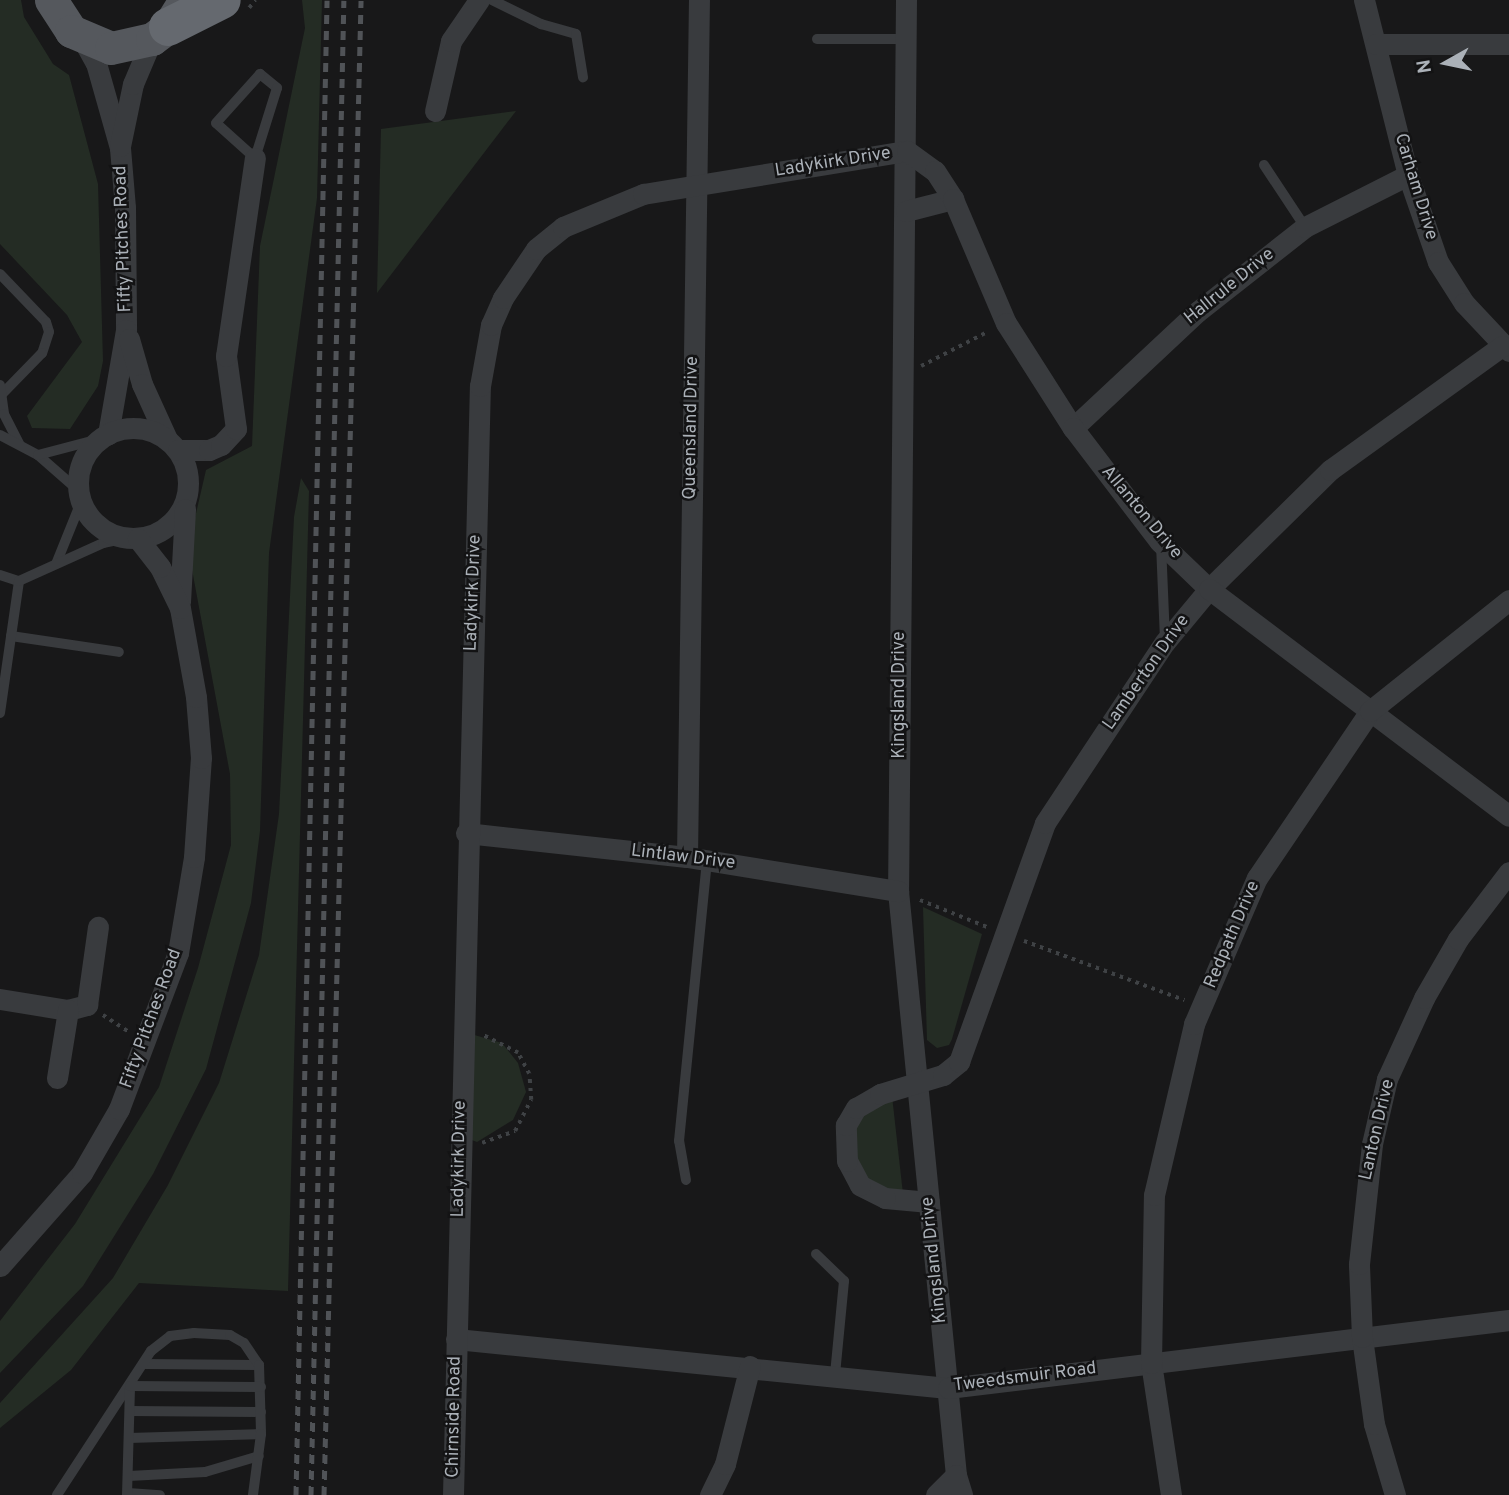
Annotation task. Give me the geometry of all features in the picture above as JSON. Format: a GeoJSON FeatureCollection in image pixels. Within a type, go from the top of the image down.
{"type":"FeatureCollection","features":[{"type":"Feature","properties":{"kind":"highway"},"geometry":{"type":"LineString","coordinates":[[168,22],[222,0]]}},
{"type":"Feature","properties":{"kind":"main road"},"geometry":{"type":"LineString","coordinates":[[51,0],[61,20],[83,40],[125,48],[168,22]]}},
{"type":"Feature","properties":{"kind":"street"},"geometry":{"type":"LineString","coordinates":[[435,111],[452,41],[479,0]]}},
{"type":"Feature","properties":{"kind":"street","name":"Queensland Drive"},"geometry":{"type":"LineString","coordinates":[[697,858],[695,186],[699,0]]}},
{"type":"Feature","properties":{"kind":"street","name":"Kingsland Drive"},"geometry":{"type":"LineString","coordinates":[[906,0],[907,151],[898,891],[915,1084],[959,1485]]}},
{"type":"Feature","properties":{"kind":"street","name":"Carham Drive"},"geometry":{"type":"LineString","coordinates":[[1364,0],[1408,175],[1437,261],[1464,303],[1505,348]]}},
{"type":"Feature","properties":{"kind":"street","name":"Fifty Pitches Road"},"geometry":{"type":"LineString","coordinates":[[168,22],[133,84],[120,148],[127,330],[142,384],[172,445]]}},
{"type":"Feature","properties":{"kind":"street","name":"Fifty Pitches Road"},"geometry":{"type":"LineString","coordinates":[[83,40],[96,64],[120,148]]}},
{"type":"Feature","properties":{"kind":"street"},"geometry":{"type":"LineString","coordinates":[[1376,44],[1509,44]]}},
{"type":"Feature","properties":{"kind":"street","name":"Ladykirk Drive"},"geometry":{"type":"LineString","coordinates":[[456,1339],[466,833],[480,386],[491,325],[518,272],[563,227],[611,203],[695,186],[907,151]]}},
{"type":"Feature","properties":{"kind":"street","name":"Allanton Drive"},"geometry":{"type":"LineString","coordinates":[[907,151],[935,171],[953,200],[1006,323],[1073,428],[1160,542],[1209,589],[1509,816]]}},
{"type":"Feature","properties":{"kind":"street"},"geometry":{"type":"LineString","coordinates":[[209,450],[172,445],[135,428],[103,437],[86,455],[80,496],[90,518],[107,532],[132,538],[161,531],[174,521],[188,486],[209,450],[228,438],[237,423],[226,356],[255,158]]}},
{"type":"Feature","properties":{"kind":"street","name":"Hallrule Drive"},"geometry":{"type":"LineString","coordinates":[[1073,428],[1197,312],[1306,227],[1408,175]]}},
{"type":"Feature","properties":{"kind":"street"},"geometry":{"type":"LineString","coordinates":[[906,211],[953,200]]}},
{"type":"Feature","properties":{"kind":"street","name":"Fifty Pitches Road"},"geometry":{"type":"LineString","coordinates":[[103,437],[127,330]]}},
{"type":"Feature","properties":{"kind":"street","name":"Lamberton Drive"},"geometry":{"type":"LineString","coordinates":[[929,1202],[884,1198],[860,1185],[844,1145],[846,1125],[856,1108],[880,1094],[943,1075],[959,1062],[1002,933],[1045,823],[1165,642],[1209,589],[1330,470],[1505,348]]}},
{"type":"Feature","properties":{"kind":"street"},"geometry":{"type":"LineString","coordinates":[[172,445],[188,486]]}},
{"type":"Feature","properties":{"kind":"street","name":"Fifty Pitches Road"},"geometry":{"type":"LineString","coordinates":[[0,1266],[82,1173],[119,1109],[147,1042],[177,953],[194,858],[201,758],[191,658],[180,608],[180,534],[188,486]]}},
{"type":"Feature","properties":{"kind":"street","name":"Fifty Pitches Road"},"geometry":{"type":"LineString","coordinates":[[132,538],[160,567],[180,608]]}},
{"type":"Feature","properties":{"kind":"street","name":"Redpath Drive"},"geometry":{"type":"LineString","coordinates":[[1171,1495],[1151,1363],[1154,1195],[1202,1006],[1257,878],[1370,711],[1509,600]]}},
{"type":"Feature","properties":{"kind":"street","name":"Lintlaw Drive"},"geometry":{"type":"LineString","coordinates":[[466,833],[697,858],[898,891]]}},
{"type":"Feature","properties":{"kind":"street","name":"Lanton Drive"},"geometry":{"type":"LineString","coordinates":[[1395,1495],[1374,1424],[1362,1337],[1359,1265],[1363,1198],[1387,1079],[1424,998],[1458,939],[1509,872]]}},
{"type":"Feature","properties":{"kind":"street"},"geometry":{"type":"LineString","coordinates":[[57,1078],[98,927]]}},
{"type":"Feature","properties":{"kind":"street"},"geometry":{"type":"LineString","coordinates":[[0,999],[77,1008]]}},
{"type":"Feature","properties":{"kind":"street","name":"Tweedsmuir Road"},"geometry":{"type":"LineString","coordinates":[[456,1339],[750,1366],[948,1388],[1509,1320]]}},
{"type":"Feature","properties":{"kind":"street","name":"Chirnside Road"},"geometry":{"type":"LineString","coordinates":[[453,1495],[456,1339]]}},
{"type":"Feature","properties":{"kind":"street"},"geometry":{"type":"LineString","coordinates":[[710,1495],[725,1464],[750,1366]]}},
{"type":"Feature","properties":{"kind":"street"},"geometry":{"type":"LineString","coordinates":[[936,1495],[959,1485]]}},
{"type":"Feature","properties":{"kind":"lane"},"geometry":{"type":"LineString","coordinates":[[492,0],[550,27],[576,34],[583,77]]}},
{"type":"Feature","properties":{"kind":"lane"},"geometry":{"type":"LineString","coordinates":[[817,39],[906,39]]}},
{"type":"Feature","properties":{"kind":"lane"},"geometry":{"type":"LineString","coordinates":[[260,74],[277,88],[255,158],[216,123],[260,74]]}},
{"type":"Feature","properties":{"kind":"lane"},"geometry":{"type":"LineString","coordinates":[[1264,165],[1306,227]]}},
{"type":"Feature","properties":{"kind":"lane"},"geometry":{"type":"LineString","coordinates":[[0,274],[46,322],[49,332],[42,353],[1,391],[4,414],[19,444]]}},
{"type":"Feature","properties":{"kind":"lane"},"geometry":{"type":"LineString","coordinates":[[0,435],[38,455],[80,496],[56,564]]}},
{"type":"Feature","properties":{"kind":"lane"},"geometry":{"type":"LineString","coordinates":[[38,455],[103,437]]}},
{"type":"Feature","properties":{"kind":"lane"},"geometry":{"type":"LineString","coordinates":[[0,575],[19,581],[56,564],[132,538]]}},
{"type":"Feature","properties":{"kind":"lane"},"geometry":{"type":"LineString","coordinates":[[1160,542],[1165,642]]}},
{"type":"Feature","properties":{"kind":"lane"},"geometry":{"type":"LineString","coordinates":[[0,713],[19,581]]}},
{"type":"Feature","properties":{"kind":"lane"},"geometry":{"type":"LineString","coordinates":[[11,636],[119,652]]}},
{"type":"Feature","properties":{"kind":"lane"},"geometry":{"type":"LineString","coordinates":[[686,1180],[678,1141],[697,858]]}},
{"type":"Feature","properties":{"kind":"lane"},"geometry":{"type":"LineString","coordinates":[[816,1254],[844,1280],[835,1375]]}},
{"type":"Feature","properties":{"kind":"lane"},"geometry":{"type":"LineString","coordinates":[[57,1495],[143,1364],[170,1336],[194,1333],[230,1335],[243,1343],[259,1366],[261,1434],[253,1495]]}},
{"type":"Feature","properties":{"kind":"lane"},"geometry":{"type":"LineString","coordinates":[[143,1364],[259,1366]]}},
{"type":"Feature","properties":{"kind":"lane"},"geometry":{"type":"LineString","coordinates":[[130,1386],[261,1387]]}},
{"type":"Feature","properties":{"kind":"lane"},"geometry":{"type":"LineString","coordinates":[[130,1386],[128,1494],[160,1495]]}},
{"type":"Feature","properties":{"kind":"lane"},"geometry":{"type":"LineString","coordinates":[[130,1411],[261,1412]]}},
{"type":"Feature","properties":{"kind":"lane"},"geometry":{"type":"LineString","coordinates":[[129,1438],[261,1434]]}},
{"type":"Feature","properties":{"kind":"lane"},"geometry":{"type":"LineString","coordinates":[[129,1476],[205,1472],[259,1456]]}},
{"type":"Feature","properties":{"kind":"path"},"geometry":{"type":"LineString","coordinates":[[904,375],[1006,323]]}},
{"type":"Feature","properties":{"kind":"path"},"geometry":{"type":"LineString","coordinates":[[898,891],[1002,933],[1202,1006]]}},
{"type":"Feature","properties":{"kind":"path"},"geometry":{"type":"LineString","coordinates":[[77,1008],[147,1042]]}},
{"type":"Feature","properties":{"kind":"path"},"geometry":{"type":"LineString","coordinates":[[460,1146],[491,1142],[515,1131],[531,1100],[529,1074],[517,1054],[483,1035],[463,1031]]}},
{"type":"Feature","properties":{"kind":"shaded area"},"geometry":{"type":"Polygon","coordinates":[[[0,0],[21,0],[24,17],[53,64],[69,75],[98,184],[103,361],[98,386],[70,429],[32,428],[27,416],[82,342],[67,315],[0,244],[0,0]]]}},
{"type":"Feature","properties":{"kind":"shaded area"},"geometry":{"type":"Polygon","coordinates":[[[302,0],[322,0],[317,198],[269,553],[260,831],[251,903],[206,1069],[153,1174],[83,1286],[0,1373],[0,1321],[75,1224],[159,1087],[198,968],[231,845],[230,774],[188,548],[206,470],[252,446],[260,246],[305,28],[302,0]]]}},
{"type":"Feature","properties":{"kind":"shaded area"},"geometry":{"type":"Polygon","coordinates":[[[516,111],[377,293],[381,129],[516,111]]]}},
{"type":"Feature","properties":{"kind":"shaded area"},"geometry":{"type":"Polygon","coordinates":[[[301,478],[309,491],[288,1291],[139,1283],[71,1370],[0,1428],[0,1403],[113,1278],[168,1185],[219,1083],[259,955],[279,814],[294,517],[301,478]]]}},
{"type":"Feature","properties":{"kind":"shaded area"},"geometry":{"type":"Polygon","coordinates":[[[923,907],[982,934],[952,1039],[949,1045],[937,1048],[927,1040],[923,907]]]}},
{"type":"Feature","properties":{"kind":"shaded area"},"geometry":{"type":"Polygon","coordinates":[[[471,1034],[502,1043],[518,1063],[526,1092],[513,1120],[477,1142],[469,1139],[471,1034]]]}},
{"type":"Feature","properties":{"kind":"shaded area"},"geometry":{"type":"Polygon","coordinates":[[[892,1096],[903,1194],[863,1183],[852,1161],[856,1115],[892,1096]]]}},
{"type":"Feature","properties":{"kind":"railway"},"geometry":{"type":"LineString","coordinates":[[296,1495],[327,0]]}},
{"type":"Feature","properties":{"kind":"railway"},"geometry":{"type":"LineString","coordinates":[[311,1495],[344,0]]}},
{"type":"Feature","properties":{"kind":"railway"},"geometry":{"type":"LineString","coordinates":[[324,1495],[361,0]]}}]}
